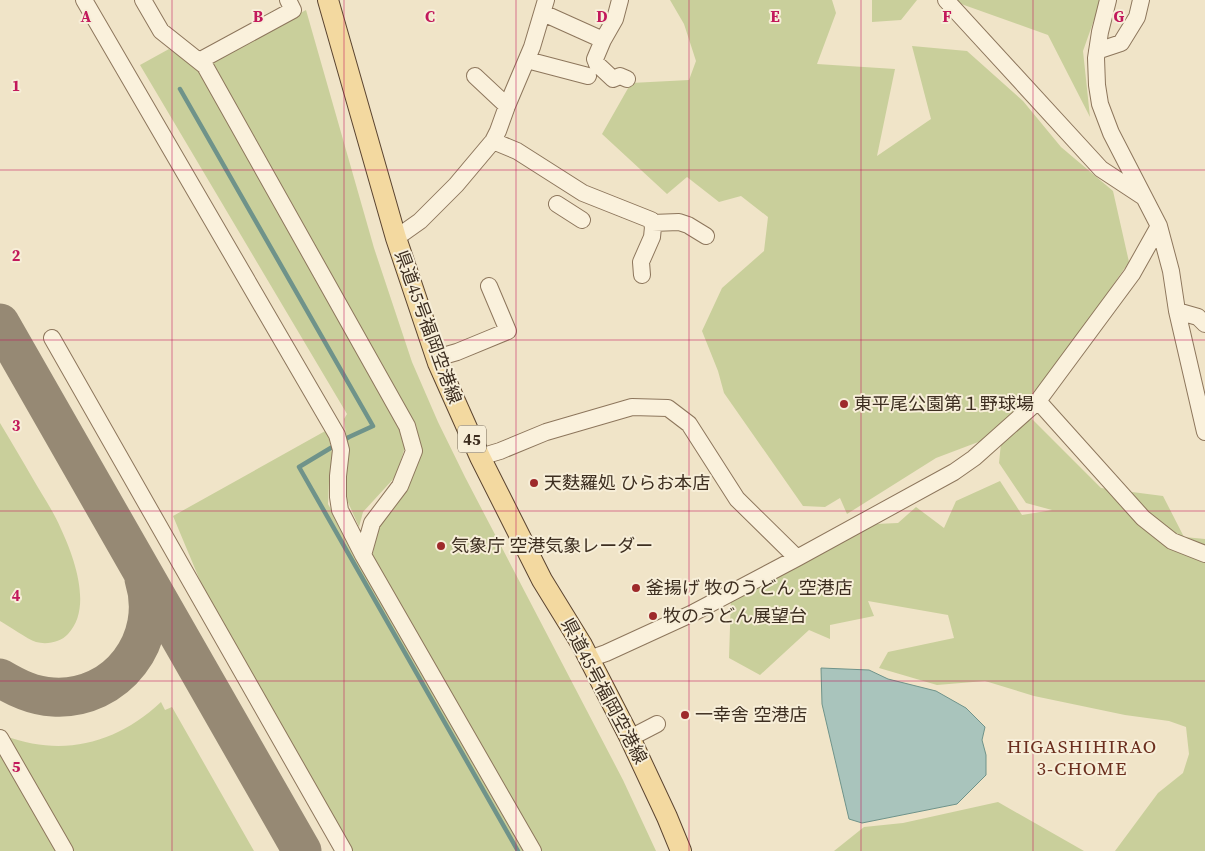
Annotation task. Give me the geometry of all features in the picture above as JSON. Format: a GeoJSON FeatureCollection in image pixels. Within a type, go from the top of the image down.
{"type":"FeatureCollection","features":[{"type":"Feature","properties":{"kind":"main road","name":"県道45号福岡空港線"},"geometry":{"type":"LineString","coordinates":[[328,0],[396,238],[436,358],[480,457],[630,738],[681,851]]}},
{"type":"Feature","properties":{"kind":"street"},"geometry":{"type":"LineString","coordinates":[[142,0],[161,31],[206,66],[407,426],[414,451],[400,486],[372,523],[363,554]]}},
{"type":"Feature","properties":{"kind":"street"},"geometry":{"type":"LineString","coordinates":[[199,61],[293,10],[288,0]]}},
{"type":"Feature","properties":{"kind":"street"},"geometry":{"type":"LineString","coordinates":[[620,0],[615,19],[603,40],[596,59],[597,64],[613,79],[620,76],[627,79]]}},
{"type":"Feature","properties":{"kind":"street"},"geometry":{"type":"LineString","coordinates":[[946,0],[1101,169],[1144,198]]}},
{"type":"Feature","properties":{"kind":"street"},"geometry":{"type":"LineString","coordinates":[[1108,0],[1096,58],[1100,104],[1111,133],[1159,226],[1171,271],[1177,311],[1205,432]]}},
{"type":"Feature","properties":{"kind":"street"},"geometry":{"type":"LineString","coordinates":[[1097,51],[1121,43],[1136,16],[1141,0]]}},
{"type":"Feature","properties":{"kind":"street"},"geometry":{"type":"LineString","coordinates":[[92,2],[337,435],[341,450],[338,476],[340,510],[363,554],[534,851]]}},
{"type":"Feature","properties":{"kind":"street"},"geometry":{"type":"LineString","coordinates":[[396,238],[420,222],[456,185],[492,141],[498,131],[527,60],[545,7],[603,40]]}},
{"type":"Feature","properties":{"kind":"street"},"geometry":{"type":"LineString","coordinates":[[527,60],[588,76]]}},
{"type":"Feature","properties":{"kind":"street"},"geometry":{"type":"LineString","coordinates":[[475,76],[507,106]]}},
{"type":"Feature","properties":{"kind":"street"},"geometry":{"type":"LineString","coordinates":[[492,141],[517,151],[583,193],[651,220],[652,236],[641,262],[642,275]]}},
{"type":"Feature","properties":{"kind":"street"},"geometry":{"type":"LineString","coordinates":[[557,204],[577,217],[583,193]]}},
{"type":"Feature","properties":{"kind":"street"},"geometry":{"type":"LineString","coordinates":[[652,223],[679,222],[706,236]]}},
{"type":"Feature","properties":{"kind":"street"},"geometry":{"type":"LineString","coordinates":[[589,659],[606,653],[625,640],[691,614],[954,472],[974,458],[1038,400],[1132,274],[1159,226]]}},
{"type":"Feature","properties":{"kind":"street"},"geometry":{"type":"LineString","coordinates":[[436,358],[457,352],[508,331],[489,286]]}},
{"type":"Feature","properties":{"kind":"street"},"geometry":{"type":"LineString","coordinates":[[1177,311],[1198,317],[1205,324]]}},
{"type":"Feature","properties":{"kind":"street"},"geometry":{"type":"LineString","coordinates":[[52,338],[344,851]]}},
{"type":"Feature","properties":{"kind":"street"},"geometry":{"type":"LineString","coordinates":[[1038,400],[1143,518],[1172,541],[1205,554]]}},
{"type":"Feature","properties":{"kind":"street"},"geometry":{"type":"LineString","coordinates":[[480,457],[547,435],[585,425],[632,407],[668,408],[689,424],[737,499],[797,558]]}},
{"type":"Feature","properties":{"kind":"street"},"geometry":{"type":"LineString","coordinates":[[630,738],[657,724]]}},
{"type":"Feature","properties":{"kind":"street"},"geometry":{"type":"LineString","coordinates":[[0,738],[65,851]]}},
{"type":"Feature","properties":{"kind":"green space"},"geometry":{"type":"Polygon","coordinates":[[[670,0],[832,0],[836,13],[817,64],[895,69],[877,156],[931,119],[912,46],[967,51],[1023,101],[1061,147],[1113,191],[1129,262],[1054,370],[1029,416],[1101,488],[1163,496],[1184,537],[1205,539],[1205,851],[1115,851],[1158,793],[1183,773],[1189,754],[1186,727],[1169,721],[1125,715],[1034,696],[985,681],[937,685],[879,668],[888,652],[954,638],[948,615],[868,601],[874,616],[830,625],[830,639],[809,630],[760,675],[729,658],[731,596],[767,584],[767,568],[853,525],[898,523],[916,507],[944,528],[956,501],[1000,481],[1022,515],[1052,510],[1026,503],[999,463],[1002,433],[936,458],[847,514],[840,498],[825,507],[803,506],[724,393],[718,371],[702,331],[722,288],[764,251],[768,217],[741,196],[719,202],[687,177],[667,194],[602,134],[631,83],[689,80],[696,61],[684,24],[670,0]]]}},
{"type":"Feature","properties":{"kind":"green space"},"geometry":{"type":"Polygon","coordinates":[[[872,0],[917,0],[901,20],[872,22],[872,0]]]}},
{"type":"Feature","properties":{"kind":"green space"},"geometry":{"type":"Polygon","coordinates":[[[950,0],[1101,0],[1083,51],[1090,117],[1048,35],[950,0]]]}},
{"type":"Feature","properties":{"kind":"green space"},"geometry":{"type":"Polygon","coordinates":[[[306,10],[374,248],[412,362],[438,422],[465,477],[623,780],[656,851],[541,851],[372,557],[379,526],[421,450],[416,425],[212,62],[306,10]]]}},
{"type":"Feature","properties":{"kind":"green space"},"geometry":{"type":"Polygon","coordinates":[[[169,49],[199,70],[399,427],[405,447],[396,476],[363,512],[359,527],[347,500],[344,480],[348,452],[344,419],[347,414],[140,65],[169,49]]]}},
{"type":"Feature","properties":{"kind":"green space"},"geometry":{"type":"Polygon","coordinates":[[[0,423],[55,516],[76,568],[79,582],[79,611],[75,623],[68,634],[54,642],[36,642],[0,621],[0,423]]]}},
{"type":"Feature","properties":{"kind":"green space"},"geometry":{"type":"Polygon","coordinates":[[[327,430],[333,457],[328,504],[523,851],[345,851],[214,614],[173,516],[327,430]]]}},
{"type":"Feature","properties":{"kind":"green space"},"geometry":{"type":"Polygon","coordinates":[[[161,702],[165,710],[172,707],[254,851],[70,851],[5,736],[48,745],[68,746],[88,743],[126,728],[161,702]]]}},
{"type":"Feature","properties":{"kind":"green space"},"geometry":{"type":"Polygon","coordinates":[[[0,746],[60,851],[0,851],[0,746]]]}},
{"type":"Feature","properties":{"kind":"green space"},"geometry":{"type":"Polygon","coordinates":[[[998,802],[1084,851],[834,851],[864,827],[903,823],[998,802]]]}},
{"type":"Feature","properties":{"kind":"water"},"geometry":{"type":"Polygon","coordinates":[[[821,668],[869,670],[888,679],[936,691],[966,708],[985,727],[982,740],[986,755],[986,775],[957,804],[862,823],[849,819],[822,704],[821,668]]]}},
{"type":"Feature","properties":{"kind":"waterway"},"geometry":{"type":"LineString","coordinates":[[180,89],[373,426],[349,437],[299,467],[518,851]]}},
{"type":"Feature","properties":{"kind":"taxiway"},"geometry":{"type":"LineString","coordinates":[[0,323],[302,851]]}},
{"type":"Feature","properties":{"kind":"taxiway"},"geometry":{"type":"LineString","coordinates":[[0,678],[25,691],[53,697],[76,696],[97,689],[115,677],[130,662],[140,644],[147,623],[148,601],[144,579]]}},
{"type":"Feature","properties":{"kind":"place","name":"東平尾公園第１野球場"},"geometry":{"type":"Point","coordinates":[844,404]}},
{"type":"Feature","properties":{"kind":"place","name":"天麩羅処 ひらお本店"},"geometry":{"type":"Point","coordinates":[534,483]}},
{"type":"Feature","properties":{"kind":"place","name":"気象庁 空港気象レーダー"},"geometry":{"type":"Point","coordinates":[441,546]}},
{"type":"Feature","properties":{"kind":"place","name":"釜揚げ 牧のうどん 空港店"},"geometry":{"type":"Point","coordinates":[636,588]}},
{"type":"Feature","properties":{"kind":"place","name":"牧のうどん展望台"},"geometry":{"type":"Point","coordinates":[653,616]}},
{"type":"Feature","properties":{"kind":"place","name":"一幸舎 空港店"},"geometry":{"type":"Point","coordinates":[685,715]}},
{"type":"Feature","properties":{"kind":"district","name":"HIGASHIHIRAO 3-CHOME"},"geometry":{"type":"Point","coordinates":[1082,757]}}]}
